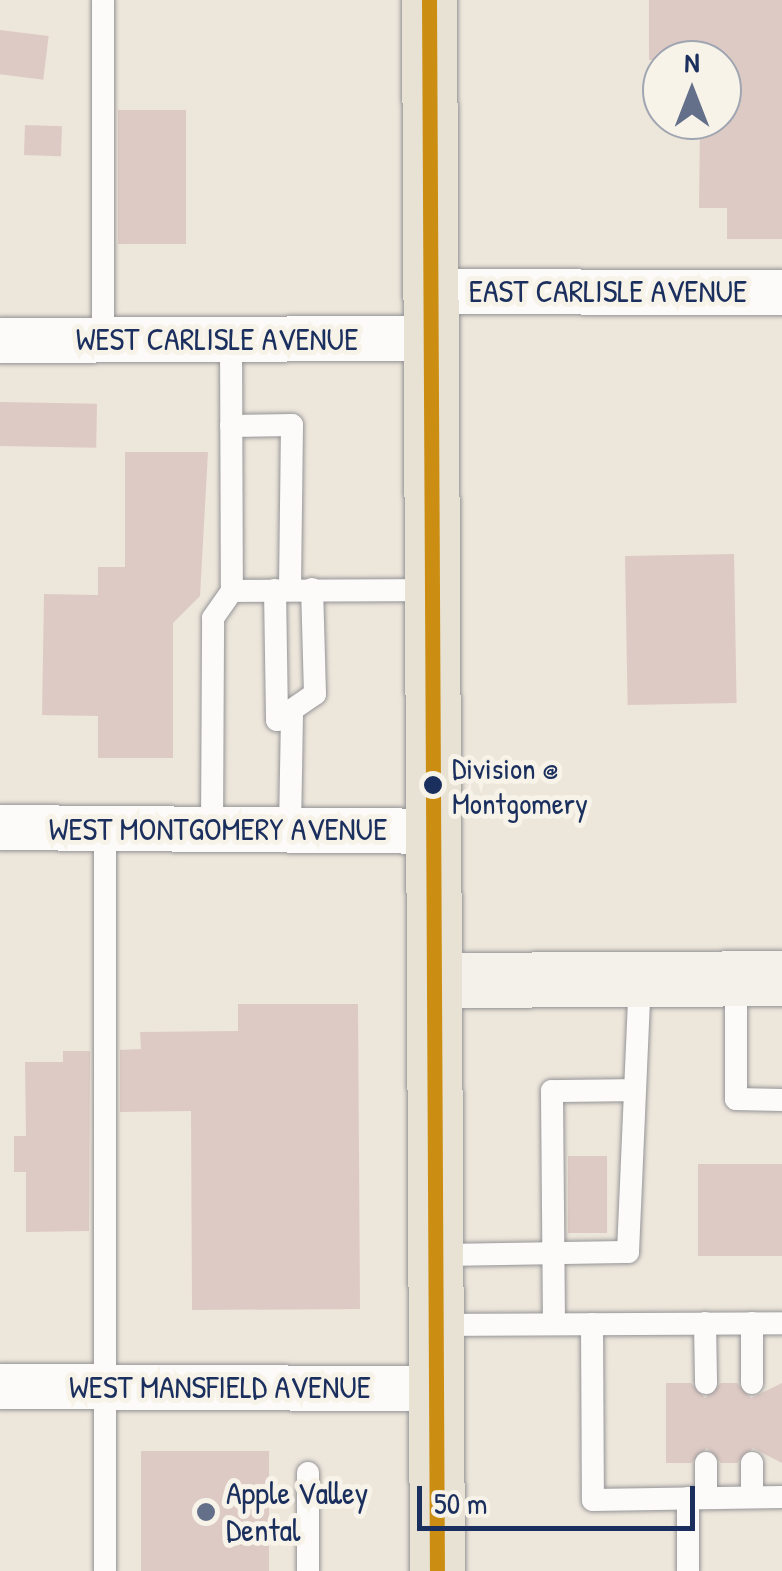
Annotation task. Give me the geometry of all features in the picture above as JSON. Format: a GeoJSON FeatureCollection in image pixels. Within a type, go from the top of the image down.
{"type":"FeatureCollection","features":[{"type":"Feature","properties":{"kind":"main road"},"geometry":{"type":"LineString","coordinates":[[429,0],[440,1255],[438,1571]]}},
{"type":"Feature","properties":{"kind":"street","name":"EAST CARLISLE AVENUE"},"geometry":{"type":"LineString","coordinates":[[434,315],[782,292]]}},
{"type":"Feature","properties":{"kind":"street","name":"WEST CARLISLE AVENUE"},"geometry":{"type":"LineString","coordinates":[[0,340],[231,339],[434,315]]}},
{"type":"Feature","properties":{"kind":"street","name":"WEST MONTGOMERY AVENUE"},"geometry":{"type":"LineString","coordinates":[[0,827],[436,830]]}},
{"type":"Feature","properties":{"kind":"street"},"geometry":{"type":"LineString","coordinates":[[438,980],[759,978]]}},
{"type":"Feature","properties":{"kind":"street","name":"WEST MANSFIELD AVENUE"},"geometry":{"type":"LineString","coordinates":[[0,1386],[440,1388]]}},
{"type":"Feature","properties":{"kind":"lane"},"geometry":{"type":"LineString","coordinates":[[102,340],[103,0]]}},
{"type":"Feature","properties":{"kind":"lane"},"geometry":{"type":"LineString","coordinates":[[212,829],[213,618],[232,591],[231,339]]}},
{"type":"Feature","properties":{"kind":"lane"},"geometry":{"type":"LineString","coordinates":[[231,426],[292,425],[293,590],[278,720],[315,694],[293,590]]}},
{"type":"Feature","properties":{"kind":"lane"},"geometry":{"type":"LineString","coordinates":[[232,591],[435,590]]}},
{"type":"Feature","properties":{"kind":"lane"},"geometry":{"type":"LineString","coordinates":[[290,829],[292,710]]}},
{"type":"Feature","properties":{"kind":"lane"},"geometry":{"type":"LineString","coordinates":[[106,828],[106,1571]]}},
{"type":"Feature","properties":{"kind":"lane"},"geometry":{"type":"LineString","coordinates":[[440,1255],[628,1252],[631,1090],[641,1062],[640,978]]}},
{"type":"Feature","properties":{"kind":"lane"},"geometry":{"type":"LineString","coordinates":[[759,978],[736,1100],[782,1100]]}},
{"type":"Feature","properties":{"kind":"lane"},"geometry":{"type":"LineString","coordinates":[[554,1324],[552,1091],[631,1090]]}},
{"type":"Feature","properties":{"kind":"lane"},"geometry":{"type":"LineString","coordinates":[[705,1323],[706,1383]]}},
{"type":"Feature","properties":{"kind":"lane"},"geometry":{"type":"LineString","coordinates":[[752,1323],[752,1383]]}},
{"type":"Feature","properties":{"kind":"lane"},"geometry":{"type":"LineString","coordinates":[[440,1324],[782,1323]]}},
{"type":"Feature","properties":{"kind":"lane"},"geometry":{"type":"LineString","coordinates":[[592,1324],[593,1500],[782,1497]]}},
{"type":"Feature","properties":{"kind":"lane"},"geometry":{"type":"LineString","coordinates":[[688,1571],[697,1498],[706,1463]]}},
{"type":"Feature","properties":{"kind":"lane"},"geometry":{"type":"LineString","coordinates":[[752,1463],[752,1497]]}},
{"type":"Feature","properties":{"kind":"lane"},"geometry":{"type":"LineString","coordinates":[[308,1472],[308,1571]]}},
{"type":"Feature","properties":{"kind":"building"},"geometry":{"type":"Polygon","coordinates":[[[649,0],[782,0],[782,239],[727,239],[727,208],[699,208],[700,140],[742,140],[742,40],[649,40],[649,0]]]}},
{"type":"Feature","properties":{"kind":"building"},"geometry":{"type":"Polygon","coordinates":[[[0,30],[49,36],[43,80],[0,74],[0,30]]]}},
{"type":"Feature","properties":{"kind":"building"},"geometry":{"type":"Polygon","coordinates":[[[118,110],[186,110],[186,244],[118,244],[118,110]]]}},
{"type":"Feature","properties":{"kind":"building"},"geometry":{"type":"Polygon","coordinates":[[[25,125],[62,126],[61,156],[24,155],[25,125]]]}},
{"type":"Feature","properties":{"kind":"building"},"geometry":{"type":"Polygon","coordinates":[[[0,402],[97,404],[96,448],[0,446],[0,402]]]}},
{"type":"Feature","properties":{"kind":"building"},"geometry":{"type":"Polygon","coordinates":[[[125,452],[208,452],[200,596],[173,623],[173,758],[98,758],[98,716],[42,715],[44,594],[98,595],[98,567],[125,567],[125,452]]]}},
{"type":"Feature","properties":{"kind":"building"},"geometry":{"type":"Polygon","coordinates":[[[734,554],[737,703],[628,705],[625,556],[734,554]]]}},
{"type":"Feature","properties":{"kind":"building"},"geometry":{"type":"Polygon","coordinates":[[[238,1004],[358,1004],[360,1309],[192,1310],[191,1111],[120,1112],[120,1050],[141,1049],[140,1032],[238,1031],[238,1004]]]}},
{"type":"Feature","properties":{"kind":"building"},"geometry":{"type":"Polygon","coordinates":[[[63,1051],[90,1051],[89,1231],[26,1232],[26,1172],[14,1172],[14,1136],[26,1136],[25,1062],[63,1062],[63,1051]]]}},
{"type":"Feature","properties":{"kind":"building"},"geometry":{"type":"Polygon","coordinates":[[[568,1156],[607,1156],[607,1233],[568,1233],[568,1156]]]}},
{"type":"Feature","properties":{"kind":"building"},"geometry":{"type":"Polygon","coordinates":[[[698,1164],[782,1164],[782,1256],[698,1256],[698,1164]]]}},
{"type":"Feature","properties":{"kind":"building"},"geometry":{"type":"Polygon","coordinates":[[[666,1383],[691,1383],[705,1398],[721,1383],[737,1383],[751,1398],[782,1383],[782,1463],[753,1448],[737,1463],[721,1463],[707,1448],[691,1463],[666,1463],[666,1383]]]}},
{"type":"Feature","properties":{"kind":"building","name":"Apple Valley Dental"},"geometry":{"type":"Polygon","coordinates":[[[141,1451],[269,1451],[269,1571],[141,1571],[141,1451]]]}},
{"type":"Feature","properties":{"kind":"transit line"},"geometry":{"type":"LineString","coordinates":[[429,0],[437,1571]]}},
{"type":"Feature","properties":{"kind":"place","name":"Division @ Montgomery"},"geometry":{"type":"Point","coordinates":[433,785]}},
{"type":"Feature","properties":{"kind":"place","name":"Apple Valley Dental"},"geometry":{"type":"Point","coordinates":[206,1512]}}]}
